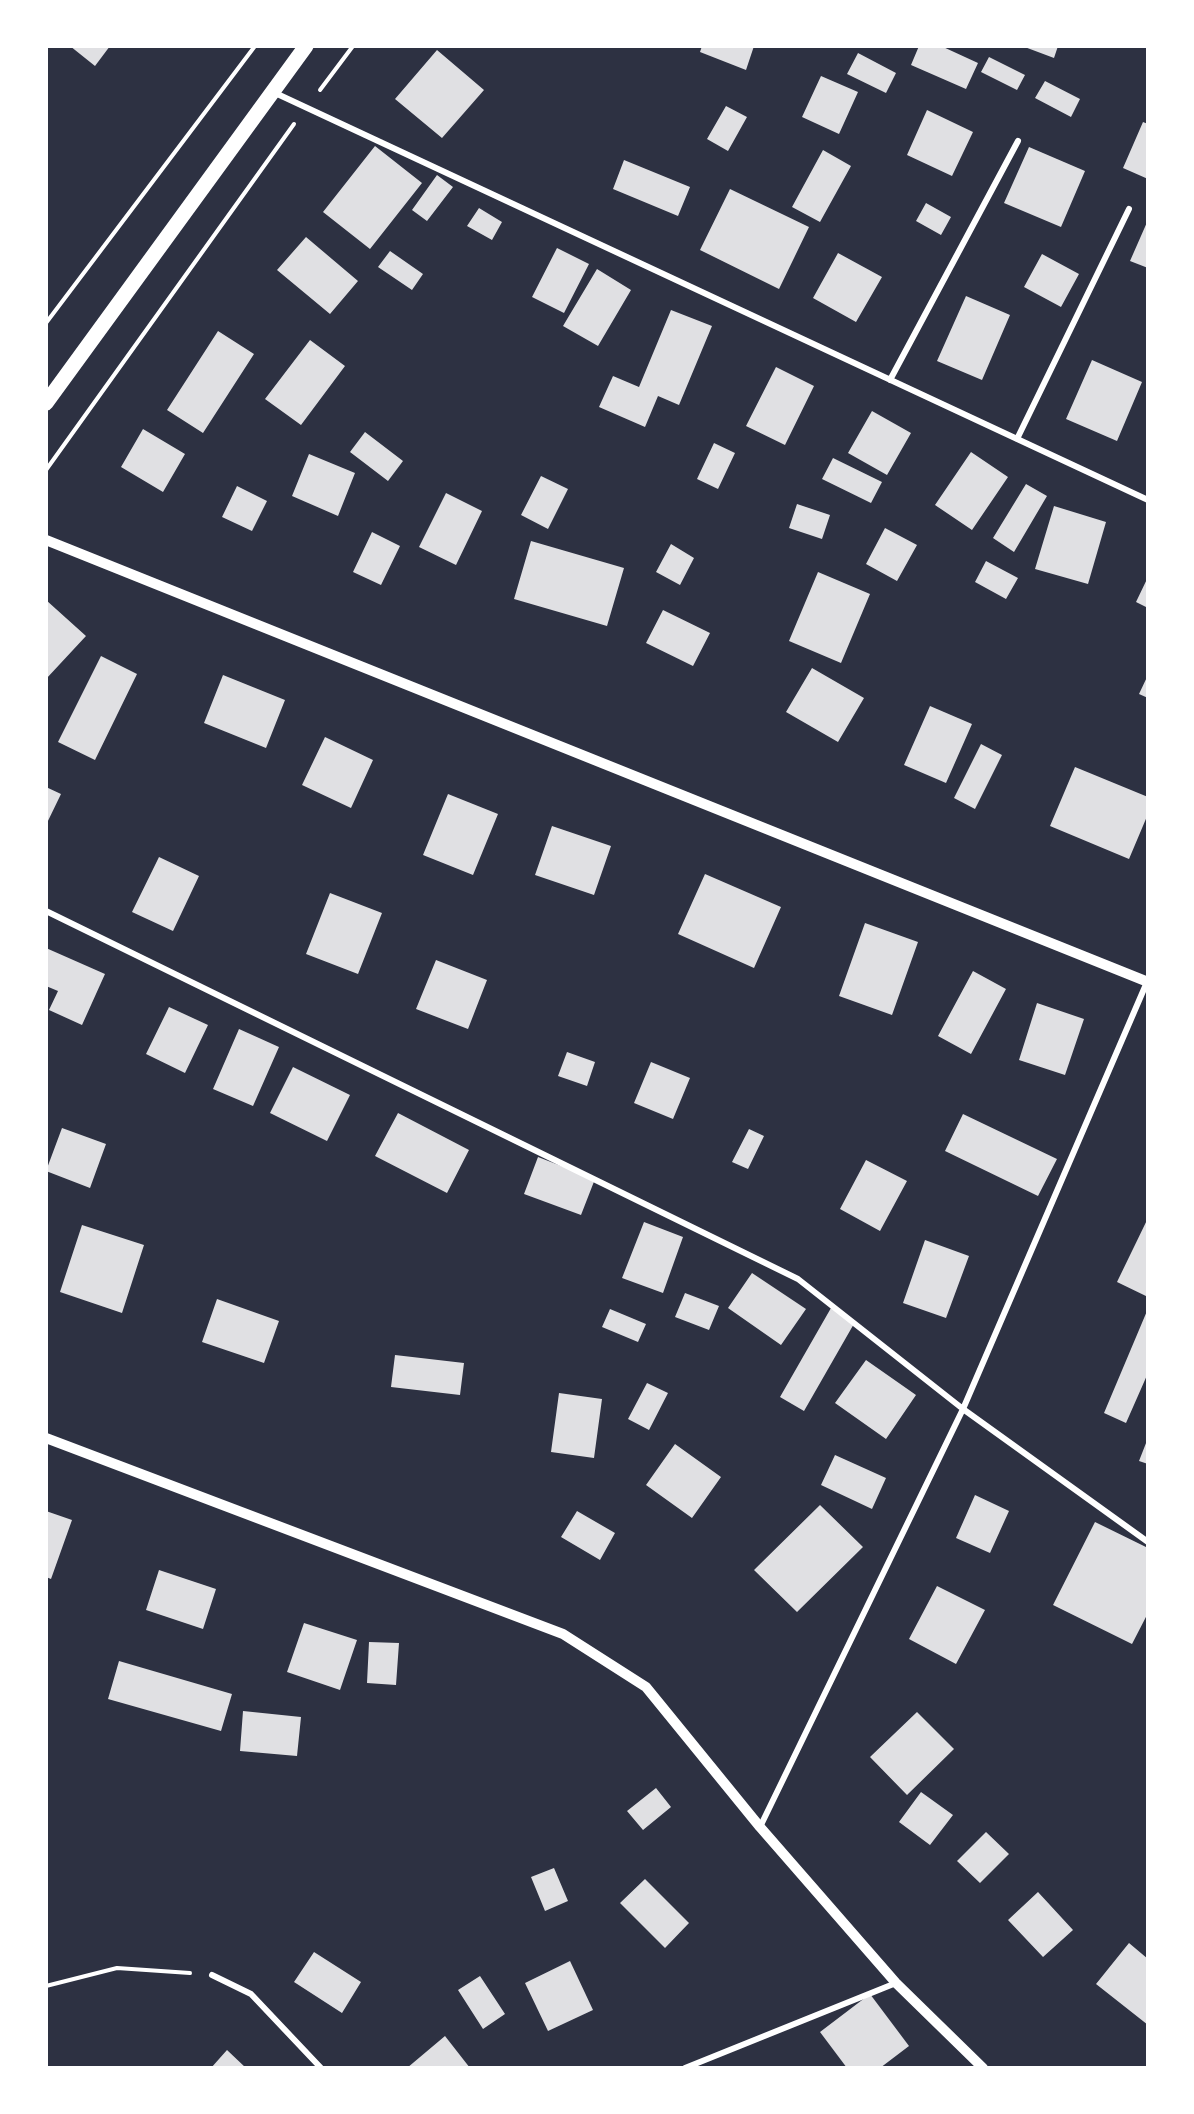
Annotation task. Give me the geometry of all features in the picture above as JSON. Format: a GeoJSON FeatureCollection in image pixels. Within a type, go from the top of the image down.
{"type":"FeatureCollection","features":[{"type":"Feature","properties":{"kind":"main road"},"geometry":{"type":"LineString","coordinates":[[46,404],[306,46]]}},
{"type":"Feature","properties":{"kind":"street"},"geometry":{"type":"LineString","coordinates":[[272,92],[1148,500]]}},
{"type":"Feature","properties":{"kind":"street"},"geometry":{"type":"LineString","coordinates":[[890,380],[1018,141]]}},
{"type":"Feature","properties":{"kind":"street"},"geometry":{"type":"LineString","coordinates":[[1017,439],[1129,209]]}},
{"type":"Feature","properties":{"kind":"street"},"geometry":{"type":"LineString","coordinates":[[46,540],[1147,982],[963,1409],[760,1827]]}},
{"type":"Feature","properties":{"kind":"street"},"geometry":{"type":"LineString","coordinates":[[46,911],[798,1279],[963,1409],[1148,1542]]}},
{"type":"Feature","properties":{"kind":"street"},"geometry":{"type":"LineString","coordinates":[[46,1438],[562,1634],[646,1687],[760,1827],[896,1983],[983,2067]]}},
{"type":"Feature","properties":{"kind":"street"},"geometry":{"type":"LineString","coordinates":[[212,1975],[251,1994],[321,2067]]}},
{"type":"Feature","properties":{"kind":"street"},"geometry":{"type":"LineString","coordinates":[[685,2067],[896,1983]]}},
{"type":"Feature","properties":{"kind":"path"},"geometry":{"type":"LineString","coordinates":[[46,323],[255,46]]}},
{"type":"Feature","properties":{"kind":"path"},"geometry":{"type":"LineString","coordinates":[[46,470],[353,46]]}},
{"type":"Feature","properties":{"kind":"path"},"geometry":{"type":"LineString","coordinates":[[46,1986],[117,1968],[212,1975]]}},
{"type":"Feature","properties":{"kind":"building"},"geometry":{"type":"Polygon","coordinates":[[[70,46],[110,46],[95,66],[70,46]]]}},
{"type":"Feature","properties":{"kind":"building"},"geometry":{"type":"Polygon","coordinates":[[[702,46],[754,46],[746,70],[700,52],[702,46]]]}},
{"type":"Feature","properties":{"kind":"building"},"geometry":{"type":"Polygon","coordinates":[[[919,46],[941,46],[978,63],[966,89],[911,65],[919,46]]]}},
{"type":"Feature","properties":{"kind":"building"},"geometry":{"type":"Polygon","coordinates":[[[1022,46],[1058,46],[1054,58],[1022,46]]]}},
{"type":"Feature","properties":{"kind":"building"},"geometry":{"type":"Polygon","coordinates":[[[437,50],[484,90],[442,138],[395,99],[437,50]]]}},
{"type":"Feature","properties":{"kind":"building"},"geometry":{"type":"Polygon","coordinates":[[[858,53],[896,73],[886,93],[847,74],[858,53]]]}},
{"type":"Feature","properties":{"kind":"building"},"geometry":{"type":"Polygon","coordinates":[[[989,57],[1025,75],[1017,90],[981,72],[989,57]]]}},
{"type":"Feature","properties":{"kind":"building"},"geometry":{"type":"Polygon","coordinates":[[[821,76],[858,92],[839,134],[802,117],[821,76]]]}},
{"type":"Feature","properties":{"kind":"building"},"geometry":{"type":"Polygon","coordinates":[[[1045,81],[1080,99],[1071,117],[1035,98],[1045,81]]]}},
{"type":"Feature","properties":{"kind":"building"},"geometry":{"type":"Polygon","coordinates":[[[726,106],[747,117],[728,151],[707,139],[726,106]]]}},
{"type":"Feature","properties":{"kind":"building"},"geometry":{"type":"Polygon","coordinates":[[[927,110],[973,132],[952,176],[907,155],[927,110]]]}},
{"type":"Feature","properties":{"kind":"building"},"geometry":{"type":"Polygon","coordinates":[[[1143,122],[1148,124],[1148,179],[1123,168],[1143,122]]]}},
{"type":"Feature","properties":{"kind":"building"},"geometry":{"type":"Polygon","coordinates":[[[375,146],[422,183],[370,249],[323,212],[375,146]]]}},
{"type":"Feature","properties":{"kind":"building"},"geometry":{"type":"Polygon","coordinates":[[[1029,147],[1085,171],[1061,227],[1004,203],[1029,147]]]}},
{"type":"Feature","properties":{"kind":"building"},"geometry":{"type":"Polygon","coordinates":[[[823,150],[851,166],[820,222],[792,207],[823,150]]]}},
{"type":"Feature","properties":{"kind":"building"},"geometry":{"type":"Polygon","coordinates":[[[624,160],[690,187],[678,216],[613,189],[624,160]]]}},
{"type":"Feature","properties":{"kind":"building"},"geometry":{"type":"Polygon","coordinates":[[[437,175],[453,187],[427,221],[412,210],[437,175]]]}},
{"type":"Feature","properties":{"kind":"building"},"geometry":{"type":"Polygon","coordinates":[[[730,189],[809,227],[779,289],[700,250],[730,189]]]}},
{"type":"Feature","properties":{"kind":"building"},"geometry":{"type":"Polygon","coordinates":[[[926,203],[951,217],[941,235],[916,221],[926,203]]]}},
{"type":"Feature","properties":{"kind":"building"},"geometry":{"type":"Polygon","coordinates":[[[479,208],[502,222],[492,240],[467,226],[479,208]]]}},
{"type":"Feature","properties":{"kind":"building"},"geometry":{"type":"Polygon","coordinates":[[[1148,220],[1148,268],[1130,261],[1148,220]]]}},
{"type":"Feature","properties":{"kind":"building"},"geometry":{"type":"Polygon","coordinates":[[[306,237],[358,281],[330,314],[277,270],[306,237]]]}},
{"type":"Feature","properties":{"kind":"building"},"geometry":{"type":"Polygon","coordinates":[[[557,248],[589,264],[564,313],[532,297],[557,248]]]}},
{"type":"Feature","properties":{"kind":"building"},"geometry":{"type":"Polygon","coordinates":[[[390,251],[423,274],[412,290],[378,267],[390,251]]]}},
{"type":"Feature","properties":{"kind":"building"},"geometry":{"type":"Polygon","coordinates":[[[838,253],[882,277],[856,322],[813,298],[838,253]]]}},
{"type":"Feature","properties":{"kind":"building"},"geometry":{"type":"Polygon","coordinates":[[[1042,254],[1079,274],[1061,307],[1024,287],[1042,254]]]}},
{"type":"Feature","properties":{"kind":"building"},"geometry":{"type":"Polygon","coordinates":[[[597,269],[631,290],[598,346],[563,326],[597,269]]]}},
{"type":"Feature","properties":{"kind":"building"},"geometry":{"type":"Polygon","coordinates":[[[966,296],[1010,315],[982,380],[937,361],[966,296]]]}},
{"type":"Feature","properties":{"kind":"building"},"geometry":{"type":"Polygon","coordinates":[[[671,310],[712,326],[679,405],[658,396],[645,427],[599,407],[613,376],[639,387],[671,310]]]}},
{"type":"Feature","properties":{"kind":"building"},"geometry":{"type":"Polygon","coordinates":[[[218,331],[254,354],[203,433],[167,410],[218,331]]]}},
{"type":"Feature","properties":{"kind":"building"},"geometry":{"type":"Polygon","coordinates":[[[310,340],[345,366],[301,425],[265,399],[310,340]]]}},
{"type":"Feature","properties":{"kind":"building"},"geometry":{"type":"Polygon","coordinates":[[[1092,360],[1142,382],[1117,441],[1066,419],[1092,360]]]}},
{"type":"Feature","properties":{"kind":"building"},"geometry":{"type":"Polygon","coordinates":[[[776,367],[814,386],[785,445],[746,426],[776,367]]]}},
{"type":"Feature","properties":{"kind":"building"},"geometry":{"type":"Polygon","coordinates":[[[872,411],[911,433],[887,475],[848,453],[872,411]]]}},
{"type":"Feature","properties":{"kind":"building"},"geometry":{"type":"Polygon","coordinates":[[[143,429],[185,454],[163,492],[121,467],[143,429]]]}},
{"type":"Feature","properties":{"kind":"building"},"geometry":{"type":"Polygon","coordinates":[[[365,432],[403,461],[388,481],[350,452],[365,432]]]}},
{"type":"Feature","properties":{"kind":"building"},"geometry":{"type":"Polygon","coordinates":[[[714,443],[735,453],[718,489],[697,479],[714,443]]]}},
{"type":"Feature","properties":{"kind":"building"},"geometry":{"type":"Polygon","coordinates":[[[971,452],[1008,477],[972,530],[935,505],[971,452]]]}},
{"type":"Feature","properties":{"kind":"building"},"geometry":{"type":"Polygon","coordinates":[[[309,454],[355,473],[338,516],[292,496],[309,454]]]}},
{"type":"Feature","properties":{"kind":"building"},"geometry":{"type":"Polygon","coordinates":[[[833,458],[882,482],[871,503],[822,479],[833,458]]]}},
{"type":"Feature","properties":{"kind":"building"},"geometry":{"type":"Polygon","coordinates":[[[541,476],[568,489],[548,529],[521,515],[541,476]]]}},
{"type":"Feature","properties":{"kind":"building"},"geometry":{"type":"Polygon","coordinates":[[[1026,484],[1047,496],[1014,552],[993,538],[1026,484]]]}},
{"type":"Feature","properties":{"kind":"building"},"geometry":{"type":"Polygon","coordinates":[[[237,486],[267,501],[252,531],[222,517],[237,486]]]}},
{"type":"Feature","properties":{"kind":"building"},"geometry":{"type":"Polygon","coordinates":[[[446,493],[482,511],[456,565],[419,547],[446,493]]]}},
{"type":"Feature","properties":{"kind":"building"},"geometry":{"type":"Polygon","coordinates":[[[797,504],[830,515],[822,539],[789,528],[797,504]]]}},
{"type":"Feature","properties":{"kind":"building"},"geometry":{"type":"Polygon","coordinates":[[[1054,506],[1106,522],[1088,584],[1035,569],[1054,506]]]}},
{"type":"Feature","properties":{"kind":"building"},"geometry":{"type":"Polygon","coordinates":[[[885,528],[917,545],[897,581],[866,564],[885,528]]]}},
{"type":"Feature","properties":{"kind":"building"},"geometry":{"type":"Polygon","coordinates":[[[372,532],[400,546],[381,585],[353,572],[372,532]]]}},
{"type":"Feature","properties":{"kind":"building"},"geometry":{"type":"Polygon","coordinates":[[[531,541],[624,568],[607,626],[514,599],[531,541]]]}},
{"type":"Feature","properties":{"kind":"building"},"geometry":{"type":"Polygon","coordinates":[[[671,544],[694,558],[680,585],[656,572],[671,544]]]}},
{"type":"Feature","properties":{"kind":"building"},"geometry":{"type":"Polygon","coordinates":[[[986,561],[1018,578],[1006,599],[975,582],[986,561]]]}},
{"type":"Feature","properties":{"kind":"building"},"geometry":{"type":"Polygon","coordinates":[[[818,572],[870,594],[841,663],[789,641],[818,572]]]}},
{"type":"Feature","properties":{"kind":"building"},"geometry":{"type":"Polygon","coordinates":[[[1148,577],[1148,608],[1136,602],[1148,577]]]}},
{"type":"Feature","properties":{"kind":"building"},"geometry":{"type":"Polygon","coordinates":[[[46,600],[86,636],[46,679],[46,600]]]}},
{"type":"Feature","properties":{"kind":"building"},"geometry":{"type":"Polygon","coordinates":[[[663,610],[710,633],[693,666],[646,643],[663,610]]]}},
{"type":"Feature","properties":{"kind":"building"},"geometry":{"type":"Polygon","coordinates":[[[101,656],[137,674],[95,760],[58,742],[101,656]]]}},
{"type":"Feature","properties":{"kind":"building"},"geometry":{"type":"Polygon","coordinates":[[[812,668],[864,698],[838,742],[786,712],[812,668]]]}},
{"type":"Feature","properties":{"kind":"building"},"geometry":{"type":"Polygon","coordinates":[[[223,675],[285,700],[266,748],[204,723],[223,675]]]}},
{"type":"Feature","properties":{"kind":"building"},"geometry":{"type":"Polygon","coordinates":[[[1148,675],[1148,698],[1139,694],[1148,675]]]}},
{"type":"Feature","properties":{"kind":"building"},"geometry":{"type":"Polygon","coordinates":[[[930,706],[972,724],[946,783],[904,765],[930,706]]]}},
{"type":"Feature","properties":{"kind":"building"},"geometry":{"type":"Polygon","coordinates":[[[325,737],[373,760],[351,808],[302,785],[325,737]]]}},
{"type":"Feature","properties":{"kind":"building"},"geometry":{"type":"Polygon","coordinates":[[[981,744],[1002,755],[975,809],[954,798],[981,744]]]}},
{"type":"Feature","properties":{"kind":"building"},"geometry":{"type":"Polygon","coordinates":[[[1075,767],[1148,797],[1148,814],[1129,859],[1050,826],[1075,767]]]}},
{"type":"Feature","properties":{"kind":"building"},"geometry":{"type":"Polygon","coordinates":[[[46,787],[61,794],[46,825],[46,787]]]}},
{"type":"Feature","properties":{"kind":"building"},"geometry":{"type":"Polygon","coordinates":[[[448,794],[498,814],[473,875],[423,855],[448,794]]]}},
{"type":"Feature","properties":{"kind":"building"},"geometry":{"type":"Polygon","coordinates":[[[552,826],[611,846],[594,895],[535,875],[552,826]]]}},
{"type":"Feature","properties":{"kind":"building"},"geometry":{"type":"Polygon","coordinates":[[[159,857],[199,876],[173,931],[132,912],[159,857]]]}},
{"type":"Feature","properties":{"kind":"building"},"geometry":{"type":"Polygon","coordinates":[[[705,874],[781,907],[754,968],[678,934],[705,874]]]}},
{"type":"Feature","properties":{"kind":"building"},"geometry":{"type":"Polygon","coordinates":[[[330,893],[382,913],[358,974],[306,954],[330,893]]]}},
{"type":"Feature","properties":{"kind":"building"},"geometry":{"type":"Polygon","coordinates":[[[865,923],[918,942],[892,1015],[839,996],[865,923]]]}},
{"type":"Feature","properties":{"kind":"building"},"geometry":{"type":"Polygon","coordinates":[[[46,948],[105,974],[82,1025],[49,1010],[58,991],[46,986],[46,948]]]}},
{"type":"Feature","properties":{"kind":"building"},"geometry":{"type":"Polygon","coordinates":[[[436,960],[487,980],[468,1029],[416,1009],[436,960]]]}},
{"type":"Feature","properties":{"kind":"building"},"geometry":{"type":"Polygon","coordinates":[[[973,971],[1006,989],[971,1054],[938,1036],[973,971]]]}},
{"type":"Feature","properties":{"kind":"building"},"geometry":{"type":"Polygon","coordinates":[[[1037,1003],[1084,1019],[1065,1075],[1019,1060],[1037,1003]]]}},
{"type":"Feature","properties":{"kind":"building"},"geometry":{"type":"Polygon","coordinates":[[[169,1007],[208,1025],[185,1073],[146,1054],[169,1007]]]}},
{"type":"Feature","properties":{"kind":"building"},"geometry":{"type":"Polygon","coordinates":[[[239,1029],[279,1047],[253,1106],[213,1089],[239,1029]]]}},
{"type":"Feature","properties":{"kind":"building"},"geometry":{"type":"Polygon","coordinates":[[[567,1052],[595,1062],[587,1086],[558,1076],[567,1052]]]}},
{"type":"Feature","properties":{"kind":"building"},"geometry":{"type":"Polygon","coordinates":[[[651,1062],[690,1078],[673,1119],[634,1103],[651,1062]]]}},
{"type":"Feature","properties":{"kind":"building"},"geometry":{"type":"Polygon","coordinates":[[[293,1067],[350,1095],[327,1141],[270,1113],[293,1067]]]}},
{"type":"Feature","properties":{"kind":"building"},"geometry":{"type":"Polygon","coordinates":[[[398,1113],[469,1150],[447,1193],[375,1156],[398,1113]]]}},
{"type":"Feature","properties":{"kind":"building"},"geometry":{"type":"Polygon","coordinates":[[[963,1114],[1057,1159],[1038,1196],[945,1151],[963,1114]]]}},
{"type":"Feature","properties":{"kind":"building"},"geometry":{"type":"Polygon","coordinates":[[[62,1128],[106,1144],[90,1188],[46,1171],[62,1128]]]}},
{"type":"Feature","properties":{"kind":"building"},"geometry":{"type":"Polygon","coordinates":[[[749,1129],[764,1136],[748,1169],[732,1162],[749,1129]]]}},
{"type":"Feature","properties":{"kind":"building"},"geometry":{"type":"Polygon","coordinates":[[[538,1157],[595,1179],[581,1215],[524,1194],[538,1157]]]}},
{"type":"Feature","properties":{"kind":"building"},"geometry":{"type":"Polygon","coordinates":[[[866,1160],[907,1181],[880,1231],[840,1209],[866,1160]]]}},
{"type":"Feature","properties":{"kind":"building"},"geometry":{"type":"Polygon","coordinates":[[[1148,1218],[1148,1297],[1117,1282],[1148,1218]]]}},
{"type":"Feature","properties":{"kind":"building"},"geometry":{"type":"Polygon","coordinates":[[[644,1222],[683,1237],[663,1293],[622,1278],[644,1222]]]}},
{"type":"Feature","properties":{"kind":"building"},"geometry":{"type":"Polygon","coordinates":[[[82,1225],[144,1245],[122,1313],[60,1292],[82,1225]]]}},
{"type":"Feature","properties":{"kind":"building"},"geometry":{"type":"Polygon","coordinates":[[[925,1240],[969,1256],[946,1318],[903,1303],[925,1240]]]}},
{"type":"Feature","properties":{"kind":"building"},"geometry":{"type":"Polygon","coordinates":[[[752,1273],[806,1309],[781,1345],[728,1308],[752,1273]]]}},
{"type":"Feature","properties":{"kind":"building"},"geometry":{"type":"Polygon","coordinates":[[[685,1293],[719,1306],[709,1330],[675,1317],[685,1293]]]}},
{"type":"Feature","properties":{"kind":"building"},"geometry":{"type":"Polygon","coordinates":[[[217,1299],[279,1321],[264,1363],[202,1342],[217,1299]]]}},
{"type":"Feature","properties":{"kind":"building"},"geometry":{"type":"Polygon","coordinates":[[[831,1308],[855,1322],[804,1411],[780,1397],[831,1308]]]}},
{"type":"Feature","properties":{"kind":"building"},"geometry":{"type":"Polygon","coordinates":[[[610,1309],[646,1324],[638,1342],[602,1327],[610,1309]]]}},
{"type":"Feature","properties":{"kind":"building"},"geometry":{"type":"Polygon","coordinates":[[[1147,1311],[1148,1373],[1126,1423],[1104,1413],[1147,1311]]]}},
{"type":"Feature","properties":{"kind":"building"},"geometry":{"type":"Polygon","coordinates":[[[395,1355],[464,1363],[460,1395],[391,1387],[395,1355]]]}},
{"type":"Feature","properties":{"kind":"building"},"geometry":{"type":"Polygon","coordinates":[[[866,1360],[916,1395],[886,1439],[835,1403],[866,1360]]]}},
{"type":"Feature","properties":{"kind":"building"},"geometry":{"type":"Polygon","coordinates":[[[647,1383],[668,1393],[649,1430],[628,1419],[647,1383]]]}},
{"type":"Feature","properties":{"kind":"building"},"geometry":{"type":"Polygon","coordinates":[[[559,1393],[602,1399],[594,1458],[551,1452],[559,1393]]]}},
{"type":"Feature","properties":{"kind":"building"},"geometry":{"type":"Polygon","coordinates":[[[1148,1438],[1148,1464],[1139,1461],[1148,1438]]]}},
{"type":"Feature","properties":{"kind":"building"},"geometry":{"type":"Polygon","coordinates":[[[675,1444],[721,1477],[692,1518],[646,1485],[675,1444]]]}},
{"type":"Feature","properties":{"kind":"building"},"geometry":{"type":"Polygon","coordinates":[[[835,1455],[886,1478],[872,1509],[821,1485],[835,1455]]]}},
{"type":"Feature","properties":{"kind":"building"},"geometry":{"type":"Polygon","coordinates":[[[975,1495],[1009,1511],[990,1553],[956,1538],[975,1495]]]}},
{"type":"Feature","properties":{"kind":"building"},"geometry":{"type":"Polygon","coordinates":[[[820,1505],[863,1547],[797,1612],[754,1570],[820,1505]]]}},
{"type":"Feature","properties":{"kind":"building"},"geometry":{"type":"Polygon","coordinates":[[[46,1511],[72,1520],[51,1579],[46,1577],[46,1511]]]}},
{"type":"Feature","properties":{"kind":"building"},"geometry":{"type":"Polygon","coordinates":[[[577,1511],[615,1533],[600,1560],[561,1537],[577,1511]]]}},
{"type":"Feature","properties":{"kind":"building"},"geometry":{"type":"Polygon","coordinates":[[[1095,1522],[1148,1548],[1148,1613],[1132,1644],[1053,1605],[1095,1522]]]}},
{"type":"Feature","properties":{"kind":"building"},"geometry":{"type":"Polygon","coordinates":[[[159,1570],[216,1589],[203,1629],[146,1610],[159,1570]]]}},
{"type":"Feature","properties":{"kind":"building"},"geometry":{"type":"Polygon","coordinates":[[[937,1586],[985,1610],[956,1664],[909,1639],[937,1586]]]}},
{"type":"Feature","properties":{"kind":"building"},"geometry":{"type":"Polygon","coordinates":[[[304,1623],[357,1640],[340,1690],[287,1672],[304,1623]]]}},
{"type":"Feature","properties":{"kind":"building"},"geometry":{"type":"Polygon","coordinates":[[[369,1642],[399,1643],[396,1685],[367,1683],[369,1642]]]}},
{"type":"Feature","properties":{"kind":"building"},"geometry":{"type":"Polygon","coordinates":[[[119,1661],[232,1694],[221,1731],[108,1699],[119,1661]]]}},
{"type":"Feature","properties":{"kind":"building"},"geometry":{"type":"Polygon","coordinates":[[[243,1711],[301,1717],[297,1756],[240,1751],[243,1711]]]}},
{"type":"Feature","properties":{"kind":"building"},"geometry":{"type":"Polygon","coordinates":[[[917,1712],[954,1749],[907,1795],[870,1757],[917,1712]]]}},
{"type":"Feature","properties":{"kind":"building"},"geometry":{"type":"Polygon","coordinates":[[[656,1788],[671,1807],[643,1830],[627,1811],[656,1788]]]}},
{"type":"Feature","properties":{"kind":"building"},"geometry":{"type":"Polygon","coordinates":[[[921,1792],[953,1815],[930,1845],[899,1822],[921,1792]]]}},
{"type":"Feature","properties":{"kind":"building"},"geometry":{"type":"Polygon","coordinates":[[[986,1832],[1009,1854],[980,1883],[957,1861],[986,1832]]]}},
{"type":"Feature","properties":{"kind":"building"},"geometry":{"type":"Polygon","coordinates":[[[554,1868],[568,1901],[545,1911],[531,1877],[554,1868]]]}},
{"type":"Feature","properties":{"kind":"building"},"geometry":{"type":"Polygon","coordinates":[[[645,1879],[689,1923],[665,1948],[620,1903],[645,1879]]]}},
{"type":"Feature","properties":{"kind":"building"},"geometry":{"type":"Polygon","coordinates":[[[1038,1892],[1073,1930],[1043,1957],[1008,1920],[1038,1892]]]}},
{"type":"Feature","properties":{"kind":"building"},"geometry":{"type":"Polygon","coordinates":[[[1129,1943],[1148,1959],[1148,2025],[1096,1984],[1129,1943]]]}},
{"type":"Feature","properties":{"kind":"building"},"geometry":{"type":"Polygon","coordinates":[[[314,1952],[361,1982],[342,2013],[294,1982],[314,1952]]]}},
{"type":"Feature","properties":{"kind":"building"},"geometry":{"type":"Polygon","coordinates":[[[570,1961],[593,2010],[548,2031],[525,1983],[570,1961]]]}},
{"type":"Feature","properties":{"kind":"building"},"geometry":{"type":"Polygon","coordinates":[[[480,1976],[505,2014],[483,2029],[458,1990],[480,1976]]]}},
{"type":"Feature","properties":{"kind":"building"},"geometry":{"type":"Polygon","coordinates":[[[870,1994],[909,2046],[880,2068],[847,2068],[820,2032],[870,1994]]]}},
{"type":"Feature","properties":{"kind":"building"},"geometry":{"type":"Polygon","coordinates":[[[445,2036],[470,2068],[407,2068],[445,2036]]]}},
{"type":"Feature","properties":{"kind":"building"},"geometry":{"type":"Polygon","coordinates":[[[227,2050],[246,2068],[211,2068],[227,2050]]]}}]}
